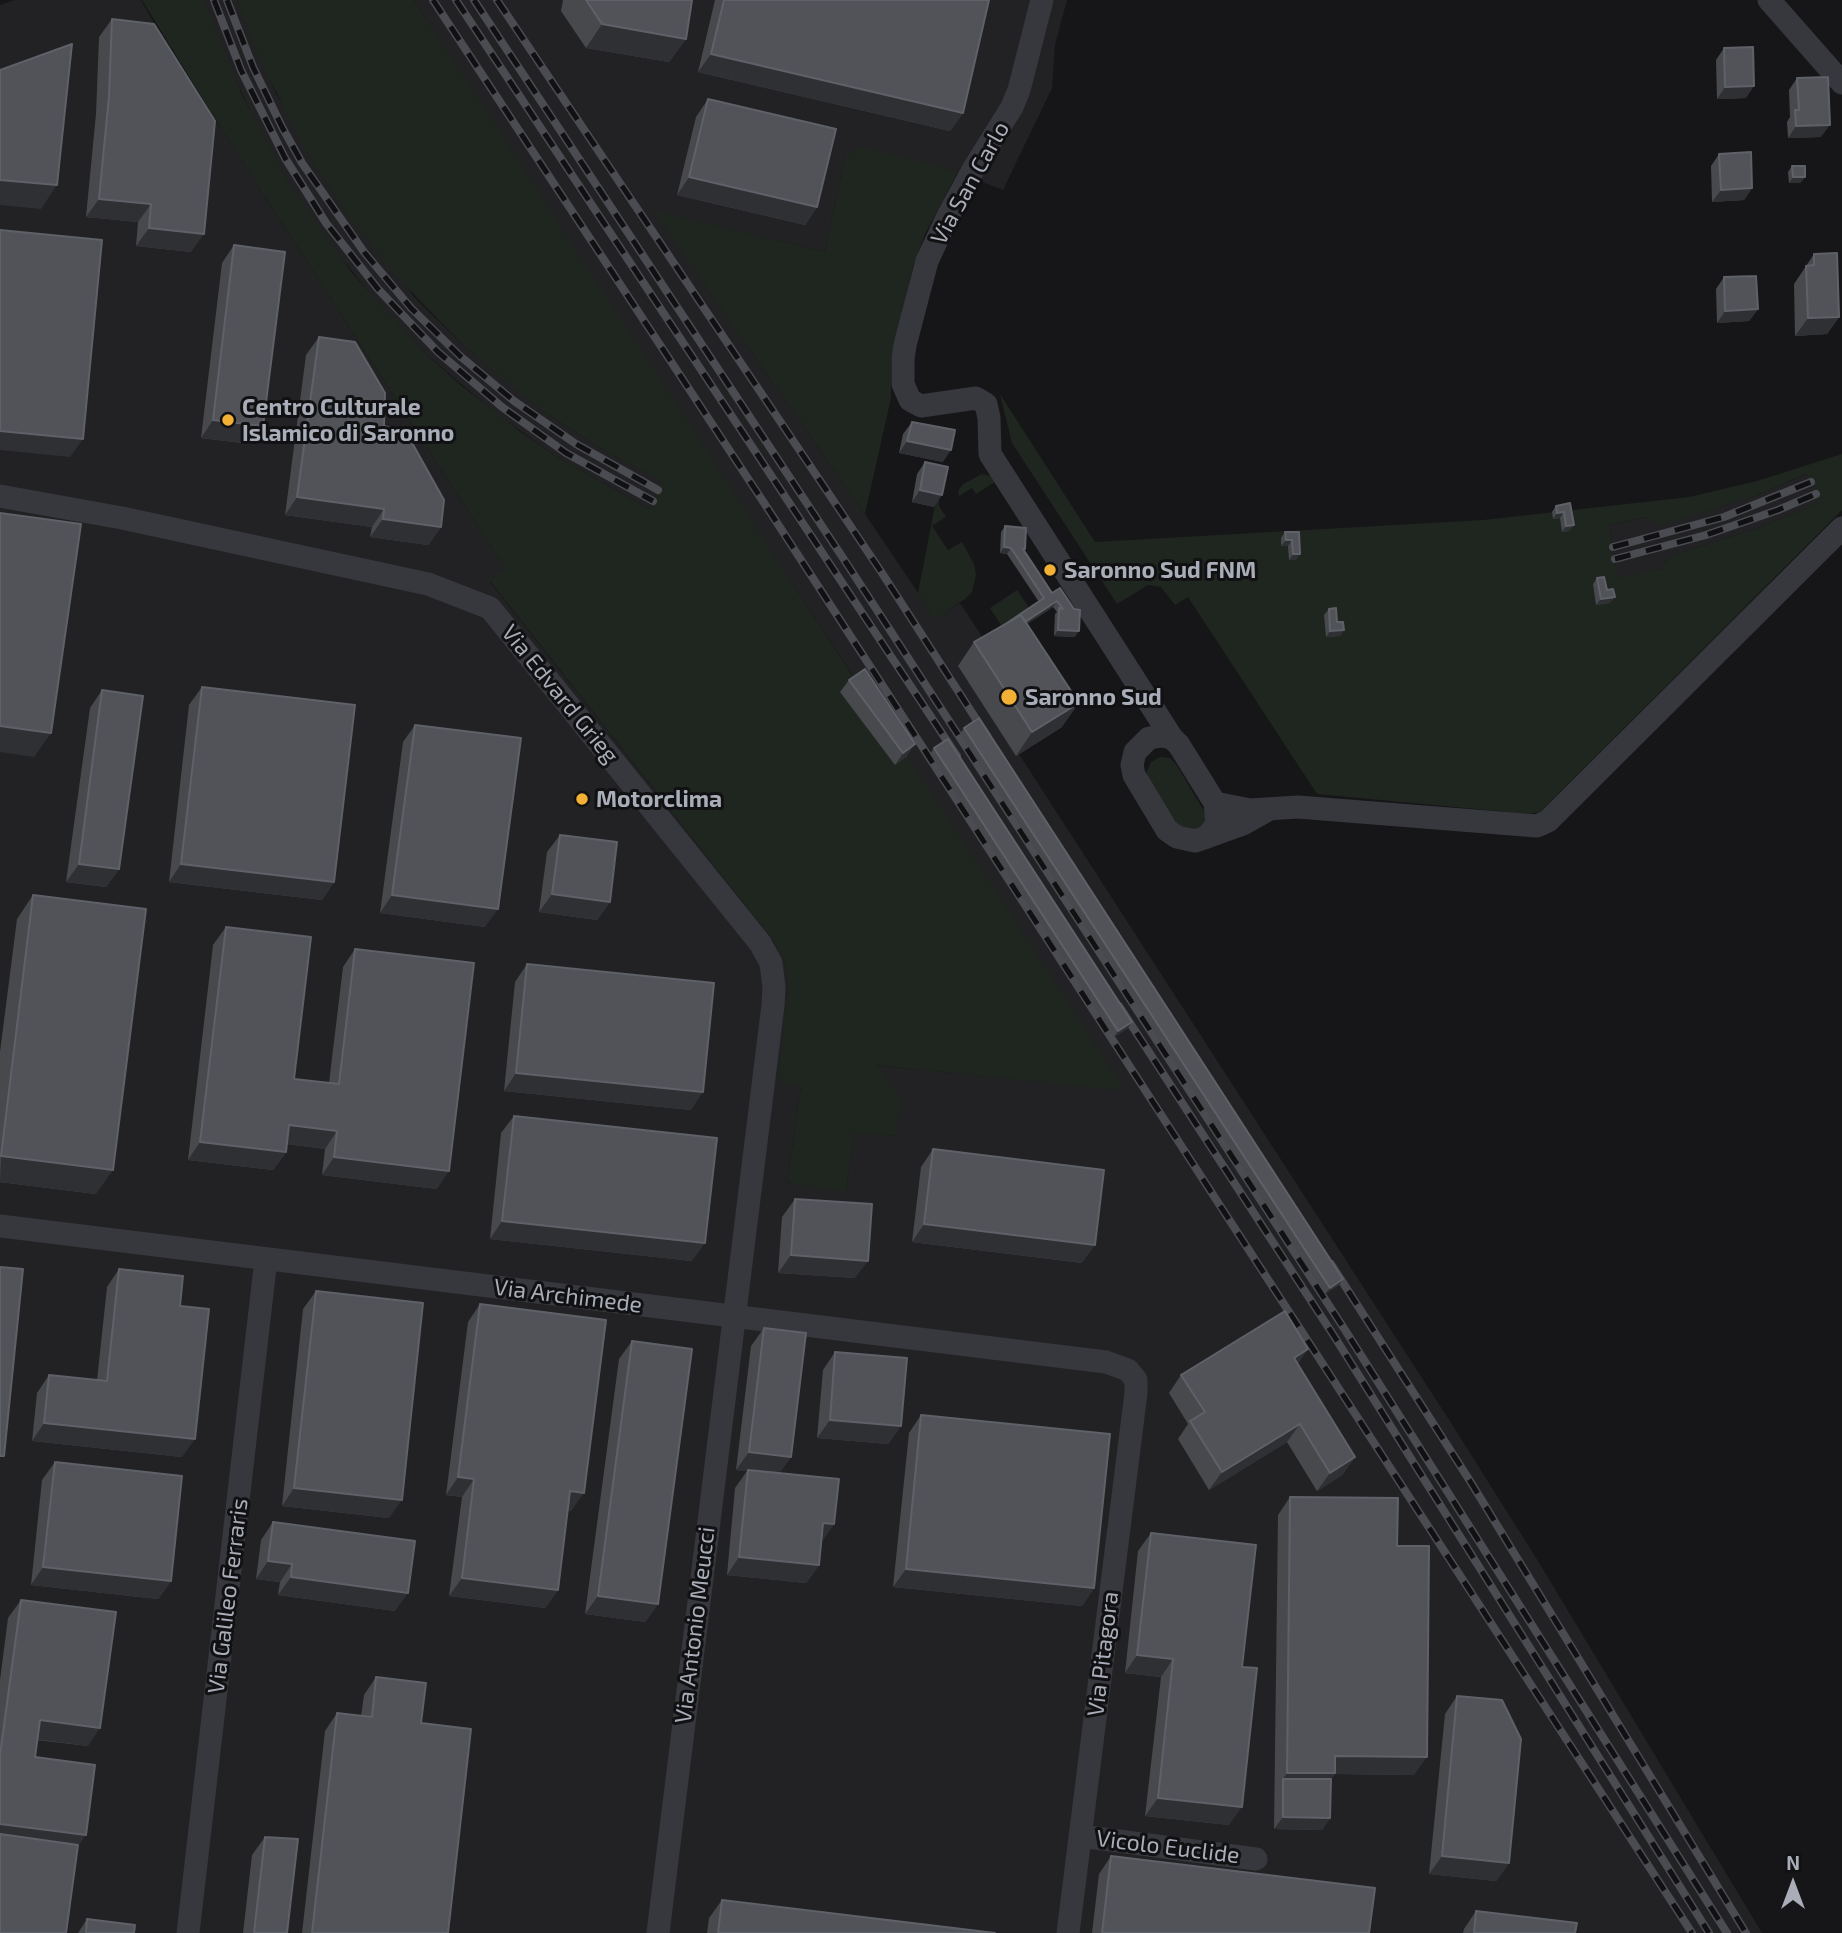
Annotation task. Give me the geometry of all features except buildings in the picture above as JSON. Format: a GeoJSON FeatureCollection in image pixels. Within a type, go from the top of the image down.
{"type":"FeatureCollection","features":[{"type":"Feature","properties":{"kind":"street","name":"Via San Carlo"},"geometry":{"type":"LineString","coordinates":[[1042,0],[1016,99],[974,168],[927,261],[905,345],[902,374],[906,394],[910,400],[921,406],[969,398],[982,400],[988,410],[990,454],[1215,803]]}},
{"type":"Feature","properties":{"kind":"street"},"geometry":{"type":"LineString","coordinates":[[1769,0],[1842,83]]}},
{"type":"Feature","properties":{"kind":"street","name":"Via Edvard Grieg"},"geometry":{"type":"LineString","coordinates":[[0,496],[122,518],[428,584],[491,608],[760,943],[771,963],[773,1005],[734,1317]]}},
{"type":"Feature","properties":{"kind":"street"},"geometry":{"type":"LineString","coordinates":[[1206,838],[1217,824],[1215,803],[1236,809],[1298,807],[1528,827],[1548,821],[1842,528]]}},
{"type":"Feature","properties":{"kind":"street"},"geometry":{"type":"LineString","coordinates":[[1141,744],[1151,703]]}},
{"type":"Feature","properties":{"kind":"street"},"geometry":{"type":"LineString","coordinates":[[1172,738],[1149,738],[1135,752],[1132,765],[1134,775],[1167,830],[1183,840],[1195,841],[1243,824],[1268,810]]}},
{"type":"Feature","properties":{"kind":"street","name":"Via Archimede"},"geometry":{"type":"LineString","coordinates":[[0,1226],[1106,1362],[1123,1367],[1133,1375]]}},
{"type":"Feature","properties":{"kind":"street","name":"Via Galileo Ferraris"},"geometry":{"type":"LineString","coordinates":[[188,1933],[265,1259]]}},
{"type":"Feature","properties":{"kind":"street","name":"Via Antonio Meucci"},"geometry":{"type":"LineString","coordinates":[[658,1933],[734,1317]]}},
{"type":"Feature","properties":{"kind":"street","name":"Via Pitagora"},"geometry":{"type":"LineString","coordinates":[[1068,1933],[1136,1393],[1136,1380],[1133,1375]]}},
{"type":"Feature","properties":{"kind":"street","name":"Vicolo Euclide"},"geometry":{"type":"LineString","coordinates":[[1080,1836],[1256,1859]]}},
{"type":"Feature","properties":{"kind":"shaded area"},"geometry":{"type":"Polygon","coordinates":[[[15,0],[141,0],[187,81],[222,130],[505,568],[490,582],[772,939],[783,958],[788,977],[787,999],[801,1086],[787,1183],[846,1191],[854,1132],[896,1136],[875,1065],[1125,1090],[598,287],[414,0],[1067,0],[1055,45],[1052,88],[1003,190],[944,167],[845,157],[825,252],[653,211],[935,618],[960,603],[989,647],[1019,754],[1453,1426],[1538,1561],[1762,1933],[0,1933],[0,5],[15,0]]]}},
{"type":"Feature","properties":{"kind":"shaded area"},"geometry":{"type":"Polygon","coordinates":[[[142,0],[204,0],[242,95],[287,180],[352,273],[427,355],[522,433],[554,455],[649,509],[662,481],[598,447],[543,411],[463,345],[394,274],[350,218],[308,155],[261,62],[237,0],[414,0],[856,681],[895,765],[907,756],[1126,1091],[876,1065],[901,1097],[896,1136],[854,1133],[846,1192],[787,1183],[801,1086],[778,1082],[788,977],[783,958],[772,939],[490,581],[505,568],[222,130],[142,0]]]}},
{"type":"Feature","properties":{"kind":"shaded area"},"geometry":{"type":"Polygon","coordinates":[[[204,0],[237,0],[276,94],[414,297],[463,345],[543,411],[598,447],[663,481],[649,509],[554,455],[494,412],[427,355],[374,298],[329,243],[264,140],[226,59],[204,0]]]}},
{"type":"Feature","properties":{"kind":"shaded area"},"geometry":{"type":"Polygon","coordinates":[[[862,147],[958,172],[925,234],[913,267],[891,361],[891,398],[865,514],[652,210],[825,252],[845,157],[862,147]]]}},
{"type":"Feature","properties":{"kind":"shaded area"},"geometry":{"type":"Polygon","coordinates":[[[1000,394],[1095,542],[1483,520],[1689,497],[1757,481],[1842,454],[1842,510],[1540,812],[1529,814],[1317,794],[1188,597],[1175,605],[1161,587],[1148,585],[1117,604],[1012,443],[1000,394]],[[1806,474],[1755,496],[1660,526],[1646,517],[1609,525],[1618,578],[1662,568],[1670,556],[1761,527],[1819,503],[1806,474]]]}},
{"type":"Feature","properties":{"kind":"shaded area"},"geometry":{"type":"Polygon","coordinates":[[[982,474],[991,476],[995,482],[976,494],[972,488],[959,496],[958,491],[963,484],[982,474]]]}},
{"type":"Feature","properties":{"kind":"shaded area"},"geometry":{"type":"Polygon","coordinates":[[[1807,474],[1820,503],[1761,527],[1670,556],[1662,568],[1618,579],[1609,525],[1647,517],[1660,525],[1755,496],[1807,474]]]}},
{"type":"Feature","properties":{"kind":"shaded area"},"geometry":{"type":"Polygon","coordinates":[[[940,479],[939,506],[946,517],[932,526],[948,550],[962,542],[974,564],[976,575],[972,592],[935,619],[918,593],[940,479]]]}},
{"type":"Feature","properties":{"kind":"shaded area"},"geometry":{"type":"Polygon","coordinates":[[[1017,590],[1031,610],[1003,628],[990,608],[1017,590]]]}},
{"type":"Feature","properties":{"kind":"shaded area"},"geometry":{"type":"Polygon","coordinates":[[[1160,757],[1170,758],[1176,764],[1204,811],[1207,820],[1201,831],[1180,831],[1147,777],[1151,762],[1160,757]]]}},
{"type":"Feature","properties":{"kind":"railway"},"geometry":{"type":"LineString","coordinates":[[214,0],[241,70],[285,158],[326,223],[378,289],[438,352],[502,407],[566,453],[653,501]]}},
{"type":"Feature","properties":{"kind":"railway"},"geometry":{"type":"LineString","coordinates":[[227,0],[253,67],[302,163],[364,252],[411,308],[460,356],[514,401],[576,444],[658,490]]}},
{"type":"Feature","properties":{"kind":"railway"},"geometry":{"type":"LineString","coordinates":[[433,0],[770,512],[1692,1933]]}},
{"type":"Feature","properties":{"kind":"railway"},"geometry":{"type":"LineString","coordinates":[[456,0],[957,756]]}},
{"type":"Feature","properties":{"kind":"railway"},"geometry":{"type":"LineString","coordinates":[[474,0],[847,564],[1345,1330],[1727,1933]]}},
{"type":"Feature","properties":{"kind":"railway"},"geometry":{"type":"LineString","coordinates":[[497,0],[882,573],[987,736]]}},
{"type":"Feature","properties":{"kind":"railway"},"geometry":{"type":"LineString","coordinates":[[1613,547],[1724,517],[1811,482]]}},
{"type":"Feature","properties":{"kind":"railway"},"geometry":{"type":"LineString","coordinates":[[1615,559],[1706,535],[1816,494]]}},
{"type":"Feature","properties":{"kind":"railway"},"geometry":{"type":"LineString","coordinates":[[1119,1006],[1334,1336],[1709,1933]]}},
{"type":"Feature","properties":{"kind":"railway"},"geometry":{"type":"LineString","coordinates":[[1331,1264],[1470,1481],[1746,1933]]}},
{"type":"Feature","properties":{"kind":"place","name":"Centro Culturale Islamico di Saronno"},"geometry":{"type":"Point","coordinates":[228,420]}},
{"type":"Feature","properties":{"kind":"place","name":"Saronno Sud FNM"},"geometry":{"type":"Point","coordinates":[1050,570]}},
{"type":"Feature","properties":{"kind":"place","name":"Saronno Sud"},"geometry":{"type":"Point","coordinates":[1009,697]}},
{"type":"Feature","properties":{"kind":"place","name":"Motorclima"},"geometry":{"type":"Point","coordinates":[582,799]}}]}
